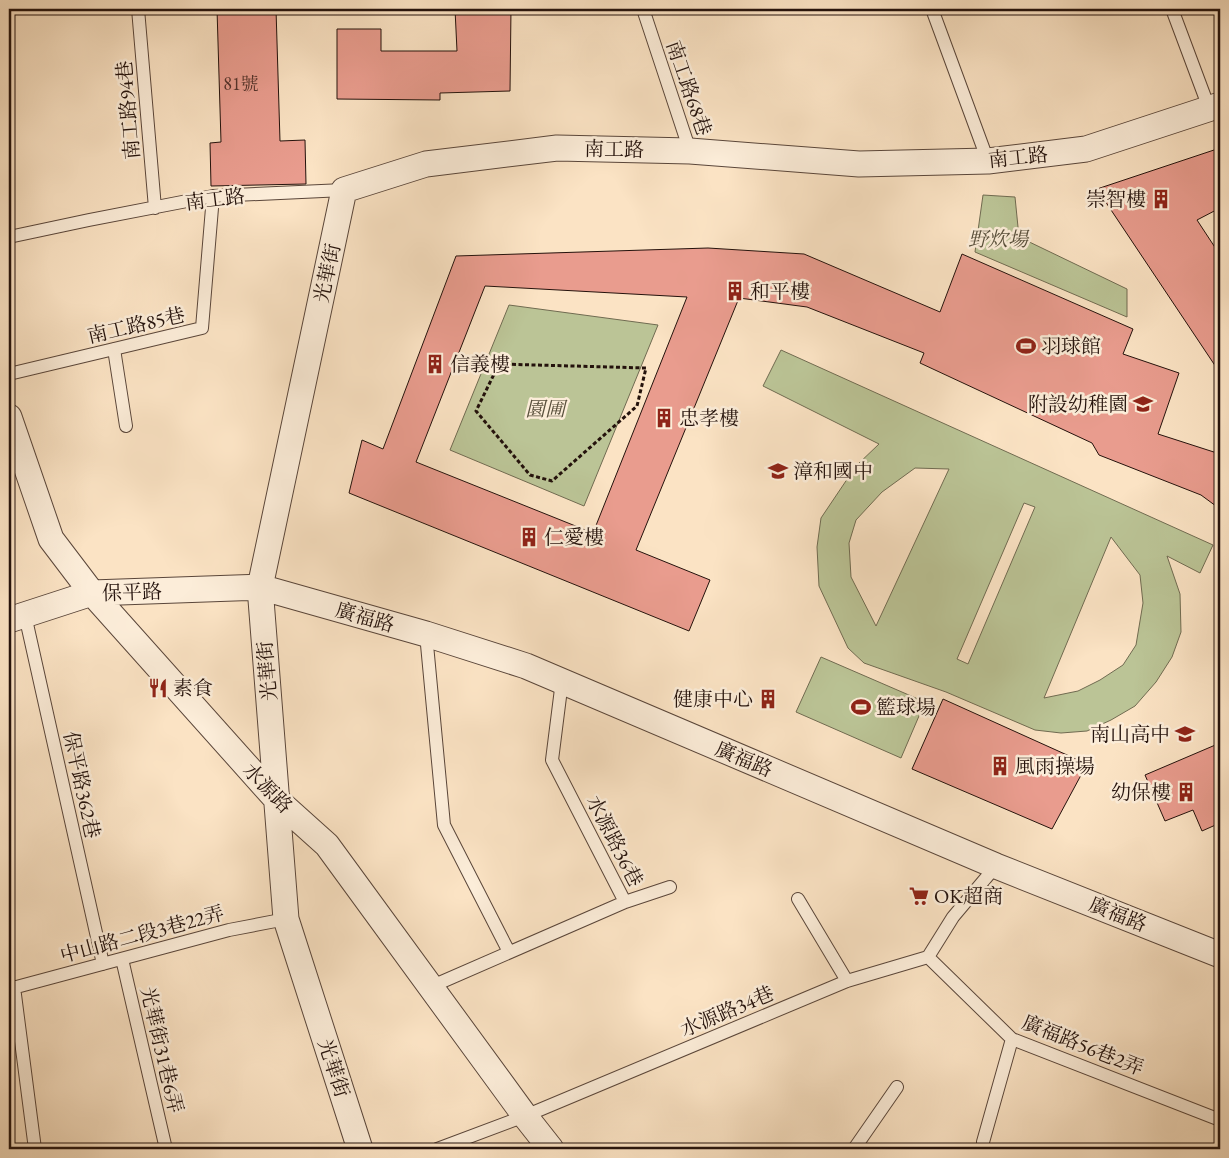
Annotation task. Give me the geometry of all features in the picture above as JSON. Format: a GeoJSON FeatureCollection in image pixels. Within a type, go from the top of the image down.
{"type":"FeatureCollection","features":[{"type":"Feature","properties":{"kind":"street","name":"南工路"},"geometry":{"type":"LineString","coordinates":[[344,190],[426,164],[558,148],[690,151],[859,164],[988,161],[1086,149],[1215,106]]}},
{"type":"Feature","properties":{"kind":"street","name":"光華街"},"geometry":{"type":"LineString","coordinates":[[344,190],[260,587],[286,919],[360,1149]]}},
{"type":"Feature","properties":{"kind":"street","name":"水源路"},"geometry":{"type":"LineString","coordinates":[[9,417],[51,539],[92,593],[278,801],[327,845],[551,1149]]}},
{"type":"Feature","properties":{"kind":"street","name":"保平路"},"geometry":{"type":"LineString","coordinates":[[17,617],[92,593],[260,587]]}},
{"type":"Feature","properties":{"kind":"street","name":"廣福路"},"geometry":{"type":"LineString","coordinates":[[260,587],[426,634],[526,666],[996,866],[1220,955]]}},
{"type":"Feature","properties":{"kind":"lane","name":"南工路94巷"},"geometry":{"type":"LineString","coordinates":[[138,9],[155,208]]}},
{"type":"Feature","properties":{"kind":"lane","name":"南工路68巷"},"geometry":{"type":"LineString","coordinates":[[643,9],[690,151]]}},
{"type":"Feature","properties":{"kind":"lane"},"geometry":{"type":"LineString","coordinates":[[932,9],[988,161]]}},
{"type":"Feature","properties":{"kind":"lane"},"geometry":{"type":"LineString","coordinates":[[1172,9],[1215,106]]}},
{"type":"Feature","properties":{"kind":"lane","name":"南工路"},"geometry":{"type":"LineString","coordinates":[[9,237],[213,196],[344,190]]}},
{"type":"Feature","properties":{"kind":"lane","name":"南工路85巷"},"geometry":{"type":"LineString","coordinates":[[9,374],[202,328],[213,196]]}},
{"type":"Feature","properties":{"kind":"lane"},"geometry":{"type":"LineString","coordinates":[[114,349],[126,426]]}},
{"type":"Feature","properties":{"kind":"lane","name":"保平路362巷"},"geometry":{"type":"LineString","coordinates":[[17,617],[103,964]]}},
{"type":"Feature","properties":{"kind":"lane"},"geometry":{"type":"LineString","coordinates":[[426,634],[444,826],[509,952]]}},
{"type":"Feature","properties":{"kind":"lane","name":"水源路36巷"},"geometry":{"type":"LineString","coordinates":[[430,987],[625,902],[552,760],[562,681]]}},
{"type":"Feature","properties":{"kind":"lane"},"geometry":{"type":"LineString","coordinates":[[928,957],[953,918],[996,866]]}},
{"type":"Feature","properties":{"kind":"lane"},"geometry":{"type":"LineString","coordinates":[[625,902],[670,888]]}},
{"type":"Feature","properties":{"kind":"lane"},"geometry":{"type":"LineString","coordinates":[[798,899],[847,981]]}},
{"type":"Feature","properties":{"kind":"lane","name":"中山路二段3巷22弄"},"geometry":{"type":"LineString","coordinates":[[11,988],[229,930],[286,919]]}},
{"type":"Feature","properties":{"kind":"lane","name":"水源路34巷"},"geometry":{"type":"LineString","coordinates":[[437,1149],[525,1116],[847,981],[928,957]]}},
{"type":"Feature","properties":{"kind":"lane","name":"廣福路56巷2弄"},"geometry":{"type":"LineString","coordinates":[[928,957],[1012,1039],[1220,1120]]}},
{"type":"Feature","properties":{"kind":"lane","name":"光華街31巷6弄"},"geometry":{"type":"LineString","coordinates":[[122,959],[166,1149]]}},
{"type":"Feature","properties":{"kind":"lane"},"geometry":{"type":"LineString","coordinates":[[11,988],[35,1149]]}},
{"type":"Feature","properties":{"kind":"lane"},"geometry":{"type":"LineString","coordinates":[[983,1142],[1012,1039]]}},
{"type":"Feature","properties":{"kind":"lane"},"geometry":{"type":"LineString","coordinates":[[854,1149],[897,1087]]}},
{"type":"Feature","properties":{"kind":"path"},"geometry":{"type":"LineString","coordinates":[[498,364],[646,368],[637,406],[552,481],[530,475],[476,411],[498,364]]}},
{"type":"Feature","properties":{"kind":"green space","name":"野炊場"},"geometry":{"type":"Polygon","coordinates":[[[983,195],[1015,197],[1019,237],[1127,289],[1127,317],[975,252],[983,195]]]}},
{"type":"Feature","properties":{"kind":"green space","name":"園圃"},"geometry":{"type":"Polygon","coordinates":[[[509,305],[658,325],[584,506],[450,450],[509,305]]]}},
{"type":"Feature","properties":{"kind":"green space"},"geometry":{"type":"Polygon","coordinates":[[[781,350],[1213,545],[1200,573],[1167,556],[1180,594],[1181,632],[1172,657],[1156,682],[1135,706],[1111,720],[1087,731],[1061,733],[1035,730],[946,692],[864,663],[848,648],[819,586],[817,547],[821,518],[856,466],[879,444],[763,386],[781,350]],[[915,468],[882,492],[856,520],[849,543],[851,577],[876,626],[949,469],[915,468]],[[1024,503],[957,659],[968,664],[1035,507],[1024,503]],[[1111,537],[1044,698],[1078,691],[1100,680],[1123,665],[1136,645],[1143,603],[1140,575],[1111,537]]]}},
{"type":"Feature","properties":{"kind":"green space","name":"籃球場"},"geometry":{"type":"Polygon","coordinates":[[[821,657],[925,702],[901,758],[796,712],[821,657]]]}},
{"type":"Feature","properties":{"kind":"building"},"geometry":{"type":"Polygon","coordinates":[[[217,9],[276,9],[280,141],[305,140],[306,184],[211,186],[210,143],[221,142],[217,9]]]}},
{"type":"Feature","properties":{"kind":"building"},"geometry":{"type":"Polygon","coordinates":[[[455,9],[511,9],[510,91],[440,93],[440,100],[337,99],[337,29],[381,29],[381,51],[457,51],[455,9]]]}},
{"type":"Feature","properties":{"kind":"building"},"geometry":{"type":"Polygon","coordinates":[[[1220,148],[1220,208],[1197,220],[1220,255],[1220,373],[1097,189],[1220,148]]]}},
{"type":"Feature","properties":{"kind":"building"},"geometry":{"type":"Polygon","coordinates":[[[708,248],[804,254],[940,312],[962,254],[1133,329],[1123,354],[1179,373],[1158,434],[1220,454],[1220,509],[1201,495],[1099,455],[1092,443],[920,363],[924,353],[807,307],[739,298],[636,550],[710,580],[689,631],[349,493],[362,440],[383,449],[456,256],[708,248]],[[485,286],[416,462],[593,533],[687,297],[485,286]]]}},
{"type":"Feature","properties":{"kind":"building","name":"風雨操場"},"geometry":{"type":"Polygon","coordinates":[[[943,699],[1087,764],[1052,829],[912,769],[943,699]]]}},
{"type":"Feature","properties":{"kind":"building","name":"幼保樓"},"geometry":{"type":"Polygon","coordinates":[[[1220,743],[1220,823],[1202,831],[1193,810],[1165,821],[1145,775],[1220,743]]]}},
{"type":"Feature","properties":{"kind":"place","name":"崇智樓"},"geometry":{"type":"Point","coordinates":[1161,199]}},
{"type":"Feature","properties":{"kind":"place","name":"和平樓"},"geometry":{"type":"Point","coordinates":[735,291]}},
{"type":"Feature","properties":{"kind":"place","name":"羽球館"},"geometry":{"type":"Point","coordinates":[1026,346]}},
{"type":"Feature","properties":{"kind":"place","name":"信義樓"},"geometry":{"type":"Point","coordinates":[435,364]}},
{"type":"Feature","properties":{"kind":"place","name":"附設幼稚園"},"geometry":{"type":"Point","coordinates":[1143,404]}},
{"type":"Feature","properties":{"kind":"place","name":"忠孝樓"},"geometry":{"type":"Point","coordinates":[664,418]}},
{"type":"Feature","properties":{"kind":"place","name":"漳和國中"},"geometry":{"type":"Point","coordinates":[778,471]}},
{"type":"Feature","properties":{"kind":"place","name":"仁愛樓"},"geometry":{"type":"Point","coordinates":[529,537]}},
{"type":"Feature","properties":{"kind":"place","name":"素食"},"geometry":{"type":"Point","coordinates":[158,688]}},
{"type":"Feature","properties":{"kind":"place","name":"健康中心"},"geometry":{"type":"Point","coordinates":[768,699]}},
{"type":"Feature","properties":{"kind":"place","name":"籃球場"},"geometry":{"type":"Point","coordinates":[861,707]}},
{"type":"Feature","properties":{"kind":"place","name":"南山高中"},"geometry":{"type":"Point","coordinates":[1185,734]}},
{"type":"Feature","properties":{"kind":"place","name":"風雨操場"},"geometry":{"type":"Point","coordinates":[1000,766]}},
{"type":"Feature","properties":{"kind":"place","name":"幼保樓"},"geometry":{"type":"Point","coordinates":[1186,792]}},
{"type":"Feature","properties":{"kind":"place","name":"OK超商"},"geometry":{"type":"Point","coordinates":[919,896]}}]}
